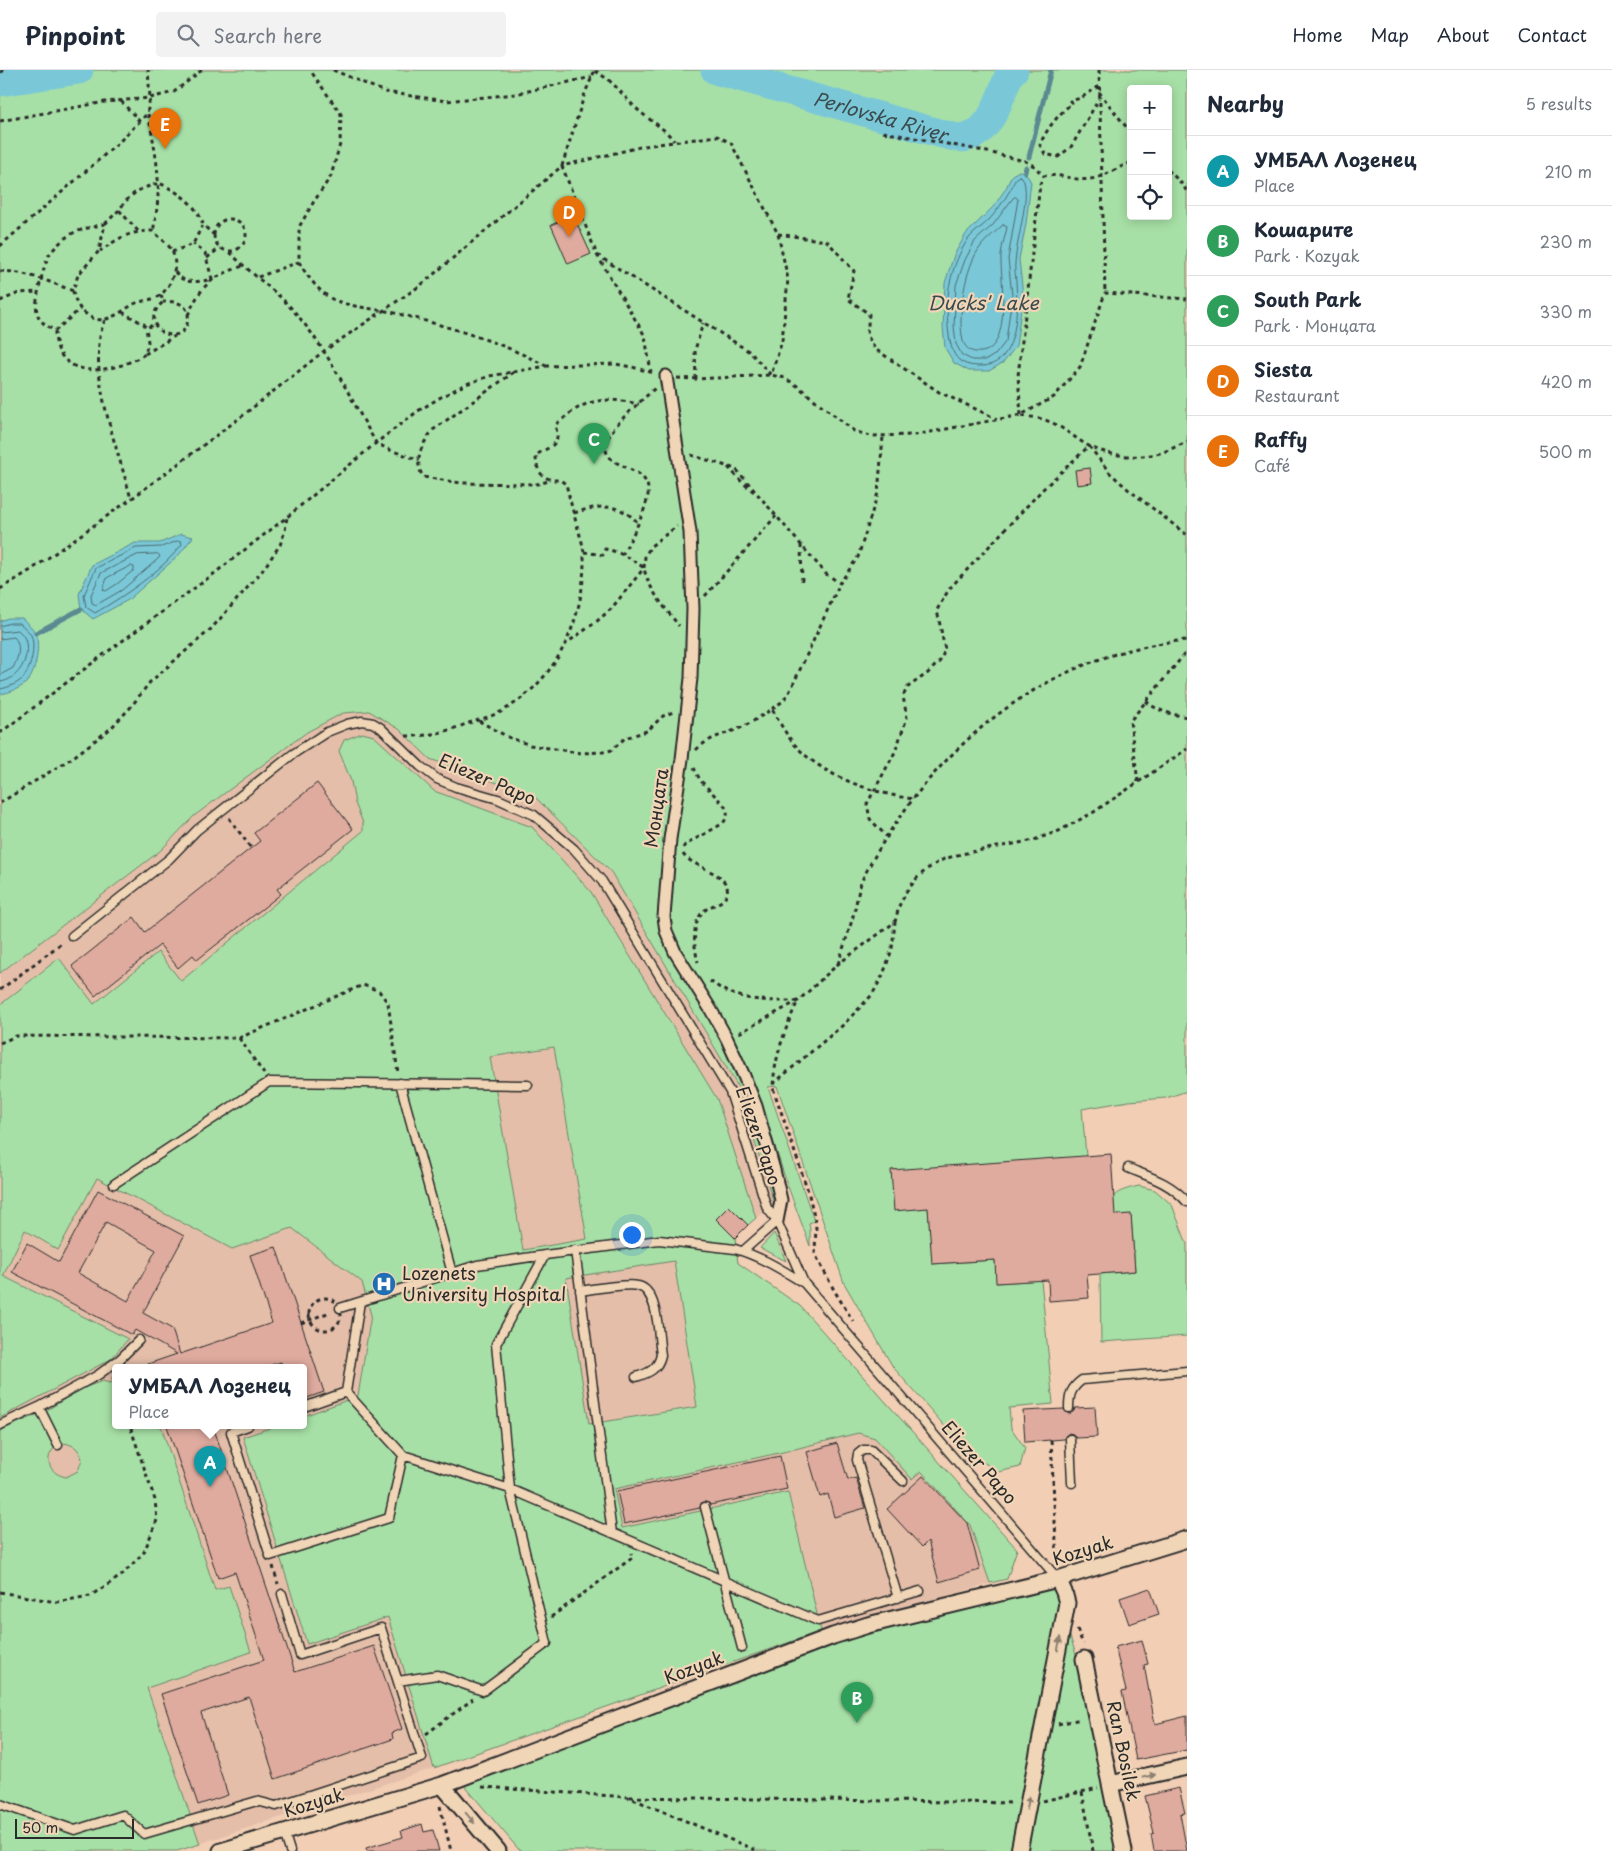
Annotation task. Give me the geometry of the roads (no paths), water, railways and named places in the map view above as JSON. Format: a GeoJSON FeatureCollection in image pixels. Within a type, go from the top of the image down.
{"type":"FeatureCollection","features":[{"type":"Feature","properties":{"kind":"street","name":"Монцата"},"geometry":{"type":"LineString","coordinates":[[666,376],[688,518],[693,609],[691,678],[687,709],[687,760],[670,839],[664,900],[666,931],[675,952],[727,1039],[756,1106],[781,1200],[776,1221]]}},
{"type":"Feature","properties":{"kind":"street","name":"Kozyak"},"geometry":{"type":"LineString","coordinates":[[221,1851],[442,1785],[833,1636],[868,1625],[1058,1579],[1187,1539]]}},
{"type":"Feature","properties":{"kind":"street"},"geometry":{"type":"LineString","coordinates":[[1019,1851],[1067,1603],[1058,1579]]}},
{"type":"Feature","properties":{"kind":"street","name":"Ran Bosilek"},"geometry":{"type":"LineString","coordinates":[[1084,1653],[1124,1851]]}},
{"type":"Feature","properties":{"kind":"street"},"geometry":{"type":"LineString","coordinates":[[1110,1784],[1187,1767]]}},
{"type":"Feature","properties":{"kind":"street"},"geometry":{"type":"LineString","coordinates":[[442,1785],[498,1851]]}},
{"type":"Feature","properties":{"kind":"lane","name":"Eliezer Papo"},"geometry":{"type":"LineString","coordinates":[[72,936],[169,860],[197,830],[293,754],[327,732],[347,724],[362,721],[373,723],[437,779],[498,800],[534,816],[574,849],[602,881],[730,1092],[767,1208],[776,1221],[804,1283],[1058,1579]]}},
{"type":"Feature","properties":{"kind":"lane"},"geometry":{"type":"LineString","coordinates":[[114,1184],[269,1082],[528,1085]]}},
{"type":"Feature","properties":{"kind":"lane"},"geometry":{"type":"LineString","coordinates":[[400,1083],[452,1273]]}},
{"type":"Feature","properties":{"kind":"lane"},"geometry":{"type":"LineString","coordinates":[[1128,1168],[1168,1184],[1179,1192],[1187,1202]]}},
{"type":"Feature","properties":{"kind":"lane"},"geometry":{"type":"LineString","coordinates":[[743,1251],[776,1221]]}},
{"type":"Feature","properties":{"kind":"lane"},"geometry":{"type":"LineString","coordinates":[[340,1308],[477,1265],[575,1250],[659,1240],[743,1251],[777,1266],[804,1283]]}},
{"type":"Feature","properties":{"kind":"lane"},"geometry":{"type":"LineString","coordinates":[[575,1250],[612,1532]]}},
{"type":"Feature","properties":{"kind":"lane"},"geometry":{"type":"LineString","coordinates":[[398,1681],[437,1675],[483,1691],[547,1643],[510,1489],[496,1344],[545,1255]]}},
{"type":"Feature","properties":{"kind":"lane"},"geometry":{"type":"LineString","coordinates":[[580,1290],[636,1285],[649,1291],[654,1301],[661,1355],[659,1363],[650,1373],[636,1377]]}},
{"type":"Feature","properties":{"kind":"lane"},"geometry":{"type":"LineString","coordinates":[[346,1392],[360,1302]]}},
{"type":"Feature","properties":{"kind":"lane"},"geometry":{"type":"LineString","coordinates":[[113,1364],[139,1340]]}},
{"type":"Feature","properties":{"kind":"lane"},"geometry":{"type":"LineString","coordinates":[[0,1425],[39,1407],[112,1365]]}},
{"type":"Feature","properties":{"kind":"lane"},"geometry":{"type":"LineString","coordinates":[[1069,1408],[1069,1397],[1073,1386],[1082,1380],[1187,1371]]}},
{"type":"Feature","properties":{"kind":"lane"},"geometry":{"type":"LineString","coordinates":[[307,1405],[346,1392]]}},
{"type":"Feature","properties":{"kind":"lane"},"geometry":{"type":"LineString","coordinates":[[346,1392],[403,1454],[510,1489],[818,1620],[920,1591]]}},
{"type":"Feature","properties":{"kind":"lane"},"geometry":{"type":"LineString","coordinates":[[39,1407],[58,1445]]}},
{"type":"Feature","properties":{"kind":"lane"},"geometry":{"type":"LineString","coordinates":[[239,1429],[230,1432],[270,1556],[389,1518],[403,1454]]}},
{"type":"Feature","properties":{"kind":"lane"},"geometry":{"type":"LineString","coordinates":[[1070,1439],[1072,1483]]}},
{"type":"Feature","properties":{"kind":"lane"},"geometry":{"type":"LineString","coordinates":[[898,1598],[857,1460],[858,1454],[863,1450],[871,1450],[902,1481]]}},
{"type":"Feature","properties":{"kind":"lane"},"geometry":{"type":"LineString","coordinates":[[706,1507],[742,1648]]}},
{"type":"Feature","properties":{"kind":"lane"},"geometry":{"type":"LineString","coordinates":[[0,1804],[75,1830],[123,1815],[144,1834],[257,1801],[276,1806],[422,1758],[381,1628],[300,1655],[282,1594]]}},
{"type":"Feature","properties":{"kind":"lane"},"geometry":{"type":"LineString","coordinates":[[284,1832],[290,1851]]}},
{"type":"Feature","properties":{"kind":"water","name":"Ducks' Lake"},"geometry":{"type":"Polygon","coordinates":[[[1019,171],[1025,172],[1031,182],[1026,224],[1019,259],[1023,295],[1016,346],[1004,362],[989,371],[969,371],[954,363],[945,348],[943,327],[945,283],[954,255],[966,234],[994,206],[1012,175],[1019,171]]]}},
{"type":"Feature","properties":{"kind":"water"},"geometry":{"type":"Polygon","coordinates":[[[181,534],[193,537],[178,556],[128,600],[93,619],[81,609],[79,594],[92,565],[135,543],[160,543],[181,534]]]}},
{"type":"Feature","properties":{"kind":"water"},"geometry":{"type":"Polygon","coordinates":[[[8,618],[22,618],[31,626],[37,637],[38,650],[33,671],[28,681],[15,690],[0,694],[0,621],[8,618]]]}},
{"type":"Feature","properties":{"kind":"waterway","name":"Perlovska River"},"geometry":{"type":"LineString","coordinates":[[0,82],[79,70]]}},
{"type":"Feature","properties":{"kind":"waterway","name":"Perlovska River"},"geometry":{"type":"LineString","coordinates":[[715,70],[945,135],[962,138],[972,136],[987,123],[998,104],[1009,75],[1014,70]]}},
{"type":"Feature","properties":{"kind":"waterway"},"geometry":{"type":"LineString","coordinates":[[1029,157],[1051,70]]}},
{"type":"Feature","properties":{"kind":"waterway"},"geometry":{"type":"LineString","coordinates":[[1025,172],[1026,167]]}},
{"type":"Feature","properties":{"kind":"waterway"},"geometry":{"type":"LineString","coordinates":[[36,633],[81,609]]}},
{"type":"Feature","properties":{"kind":"place","name":"Raffy"},"geometry":{"type":"Point","coordinates":[165,149]}},
{"type":"Feature","properties":{"kind":"place","name":"Siesta"},"geometry":{"type":"Point","coordinates":[569,237]}},
{"type":"Feature","properties":{"kind":"place","name":"South Park"},"geometry":{"type":"Point","coordinates":[594,464]}},
{"type":"Feature","properties":{"kind":"place","name":"Lozenets University Hospital"},"geometry":{"type":"Point","coordinates":[384,1284]}},
{"type":"Feature","properties":{"kind":"place","name":"УМБАЛ Лозенец"},"geometry":{"type":"Point","coordinates":[210,1487]}},
{"type":"Feature","properties":{"kind":"place","name":"Кошарите"},"geometry":{"type":"Point","coordinates":[857,1723]}}]}
